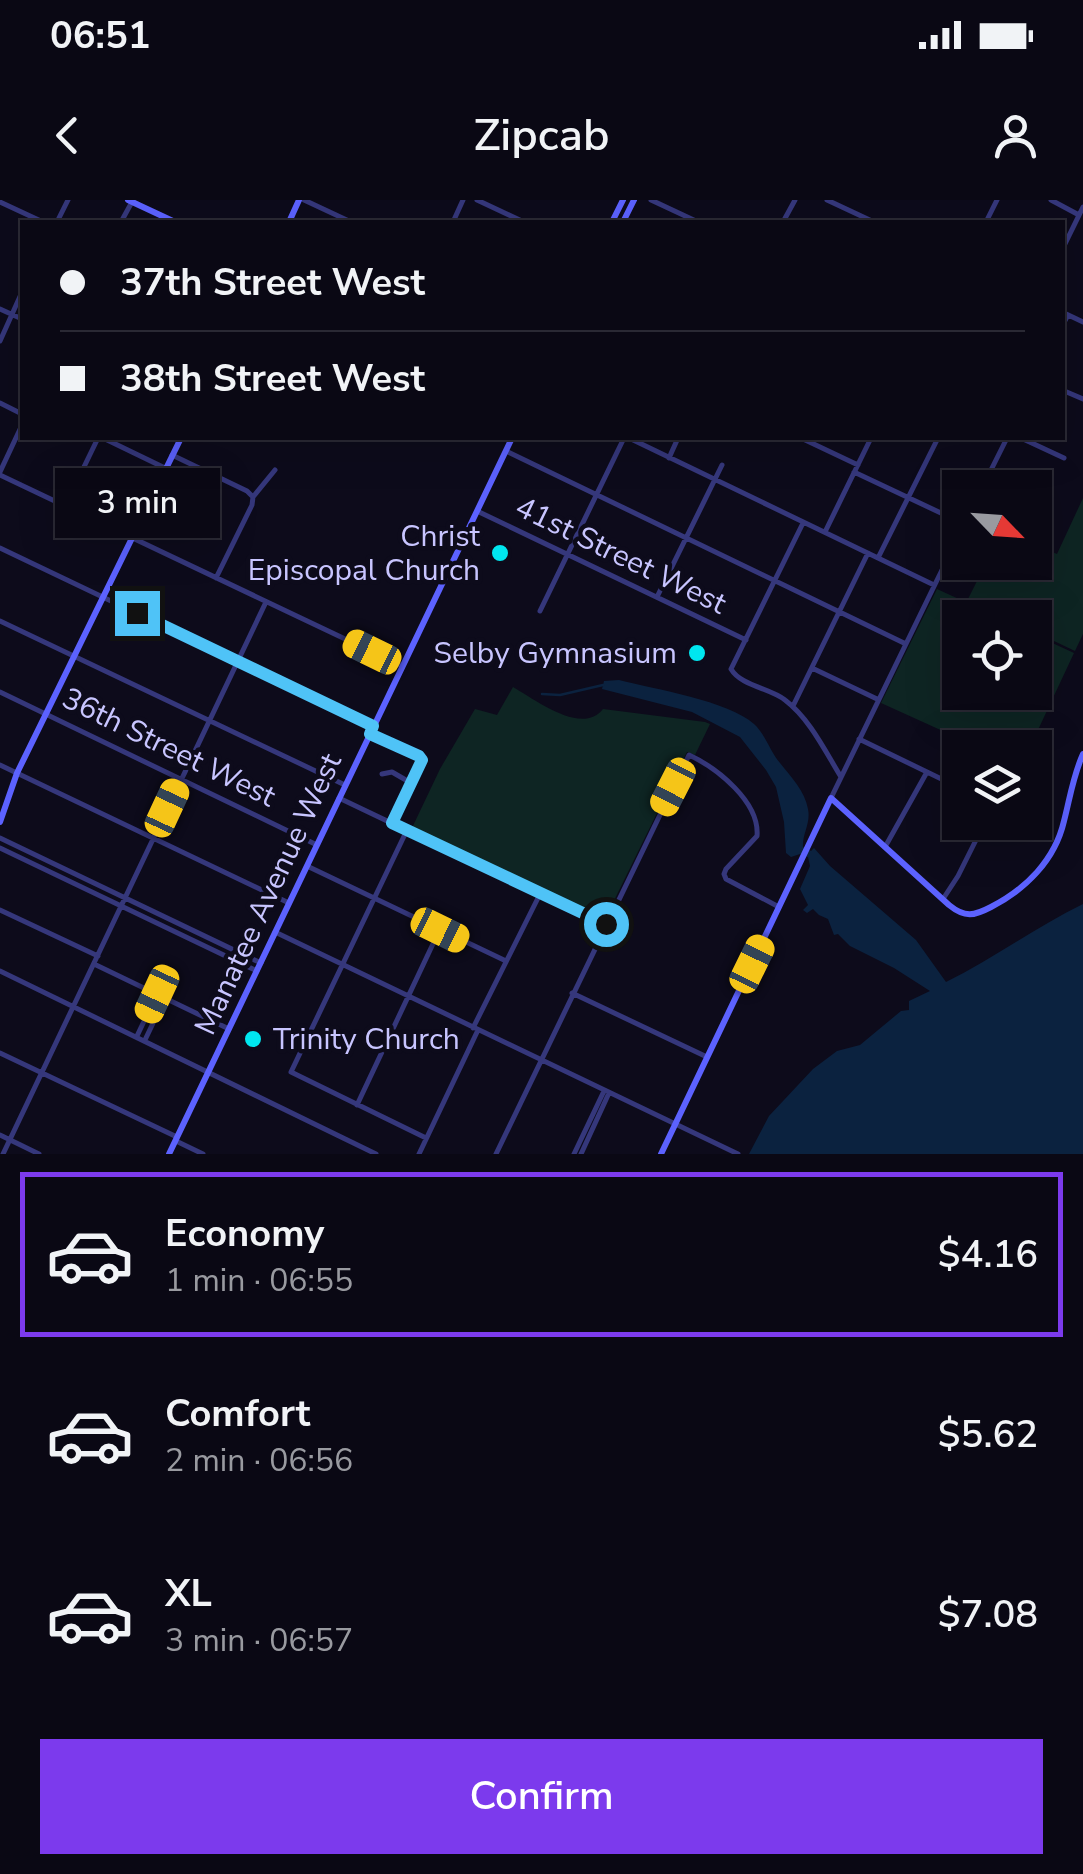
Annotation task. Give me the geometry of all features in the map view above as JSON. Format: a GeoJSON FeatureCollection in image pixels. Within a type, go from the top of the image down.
{"type":"FeatureCollection","features":[{"type":"Feature","properties":{"kind":"street"},"geometry":{"type":"LineString","coordinates":[[301,200],[346,220]]}},
{"type":"Feature","properties":{"kind":"street"},"geometry":{"type":"LineString","coordinates":[[477,200],[520,220]]}},
{"type":"Feature","properties":{"kind":"street"},"geometry":{"type":"LineString","coordinates":[[651,200],[694,220]]}},
{"type":"Feature","properties":{"kind":"street"},"geometry":{"type":"LineString","coordinates":[[827,200],[870,220]]}},
{"type":"Feature","properties":{"kind":"street"},"geometry":{"type":"LineString","coordinates":[[1051,200],[1079,215]]}},
{"type":"Feature","properties":{"kind":"street"},"geometry":{"type":"LineString","coordinates":[[131,201],[171,220]]}},
{"type":"Feature","properties":{"kind":"street"},"geometry":{"type":"LineString","coordinates":[[1,206],[38,220]]}},
{"type":"Feature","properties":{"kind":"street"},"geometry":{"type":"LineString","coordinates":[[1065,244],[1083,208]]}},
{"type":"Feature","properties":{"kind":"street"},"geometry":{"type":"LineString","coordinates":[[0,341],[20,296]]}},
{"type":"Feature","properties":{"kind":"street"},"geometry":{"type":"LineString","coordinates":[[0,308],[20,319]]}},
{"type":"Feature","properties":{"kind":"street"},"geometry":{"type":"LineString","coordinates":[[1065,314],[1083,322]]}},
{"type":"Feature","properties":{"kind":"street"},"geometry":{"type":"LineString","coordinates":[[20,430],[0,474],[402,666]]}},
{"type":"Feature","properties":{"kind":"street"},"geometry":{"type":"LineString","coordinates":[[65,506],[100,440]]}},
{"type":"Feature","properties":{"kind":"street"},"geometry":{"type":"LineString","coordinates":[[105,440],[166,468]]}},
{"type":"Feature","properties":{"kind":"street"},"geometry":{"type":"LineString","coordinates":[[0,822],[17,774],[180,440]]}},
{"type":"Feature","properties":{"kind":"street","name":"Manatee Avenue West"},"geometry":{"type":"LineString","coordinates":[[170,1154],[511,440]]}},
{"type":"Feature","properties":{"kind":"street"},"geometry":{"type":"LineString","coordinates":[[540,611],[625,440]]}},
{"type":"Feature","properties":{"kind":"street"},"geometry":{"type":"LineString","coordinates":[[630,440],[934,584]]}},
{"type":"Feature","properties":{"kind":"street"},"geometry":{"type":"LineString","coordinates":[[668,458],[677,440]]}},
{"type":"Feature","properties":{"kind":"street"},"geometry":{"type":"LineString","coordinates":[[805,440],[858,465]]}},
{"type":"Feature","properties":{"kind":"street"},"geometry":{"type":"LineString","coordinates":[[825,532],[870,440]]}},
{"type":"Feature","properties":{"kind":"street"},"geometry":{"type":"LineString","coordinates":[[878,558],[937,440]]}},
{"type":"Feature","properties":{"kind":"street"},"geometry":{"type":"LineString","coordinates":[[991,470],[1006,440]]}},
{"type":"Feature","properties":{"kind":"street"},"geometry":{"type":"LineString","coordinates":[[1025,440],[1064,458]]}},
{"type":"Feature","properties":{"kind":"street"},"geometry":{"type":"LineString","coordinates":[[506,451],[906,644]]}},
{"type":"Feature","properties":{"kind":"street"},"geometry":{"type":"LineString","coordinates":[[172,455],[253,497]]}},
{"type":"Feature","properties":{"kind":"street"},"geometry":{"type":"LineString","coordinates":[[657,598],[722,465]]}},
{"type":"Feature","properties":{"kind":"street"},"geometry":{"type":"LineString","coordinates":[[216,578],[253,497],[275,470]]}},
{"type":"Feature","properties":{"kind":"street"},"geometry":{"type":"LineString","coordinates":[[854,472],[942,514]]}},
{"type":"Feature","properties":{"kind":"street","name":"41st Street West"},"geometry":{"type":"LineString","coordinates":[[476,511],[746,640]]}},
{"type":"Feature","properties":{"kind":"street"},"geometry":{"type":"LineString","coordinates":[[803,522],[732,672],[792,706],[815,734],[841,777]]}},
{"type":"Feature","properties":{"kind":"street"},"geometry":{"type":"LineString","coordinates":[[0,548],[238,661],[419,756],[422,760],[392,823]]}},
{"type":"Feature","properties":{"kind":"street"},"geometry":{"type":"LineString","coordinates":[[792,706],[868,553]]}},
{"type":"Feature","properties":{"kind":"street"},"geometry":{"type":"LineString","coordinates":[[661,1154],[942,568]]}},
{"type":"Feature","properties":{"kind":"street"},"geometry":{"type":"LineString","coordinates":[[4,1154],[266,602]]}},
{"type":"Feature","properties":{"kind":"street"},"geometry":{"type":"LineString","coordinates":[[0,621],[345,786]]}},
{"type":"Feature","properties":{"kind":"street"},"geometry":{"type":"LineString","coordinates":[[812,668],[878,699]]}},
{"type":"Feature","properties":{"kind":"street","name":"36th Street West"},"geometry":{"type":"LineString","coordinates":[[0,692],[317,845]]}},
{"type":"Feature","properties":{"kind":"street"},"geometry":{"type":"LineString","coordinates":[[859,740],[942,779]]}},
{"type":"Feature","properties":{"kind":"street"},"geometry":{"type":"LineString","coordinates":[[832,798],[957,912],[972,916],[1007,898],[1046,861],[1061,832],[1083,754]]}},
{"type":"Feature","properties":{"kind":"street"},"geometry":{"type":"LineString","coordinates":[[496,1154],[689,755],[730,783],[756,822],[757,836],[726,868],[726,879],[779,907]]}},
{"type":"Feature","properties":{"kind":"street"},"geometry":{"type":"LineString","coordinates":[[0,765],[289,903]]}},
{"type":"Feature","properties":{"kind":"street"},"geometry":{"type":"LineString","coordinates":[[382,774],[392,772],[411,783]]}},
{"type":"Feature","properties":{"kind":"street"},"geometry":{"type":"LineString","coordinates":[[885,847],[927,772]]}},
{"type":"Feature","properties":{"kind":"street"},"geometry":{"type":"LineString","coordinates":[[339,798],[606,924]]}},
{"type":"Feature","properties":{"kind":"street"},"geometry":{"type":"LineString","coordinates":[[407,830],[291,1072],[426,1138]]}},
{"type":"Feature","properties":{"kind":"street"},"geometry":{"type":"LineString","coordinates":[[0,838],[259,967]]}},
{"type":"Feature","properties":{"kind":"street"},"geometry":{"type":"LineString","coordinates":[[943,899],[975,840]]}},
{"type":"Feature","properties":{"kind":"street"},"geometry":{"type":"LineString","coordinates":[[0,848],[259,967]]}},
{"type":"Feature","properties":{"kind":"street"},"geometry":{"type":"LineString","coordinates":[[306,866],[506,962]]}},
{"type":"Feature","properties":{"kind":"street"},"geometry":{"type":"LineString","coordinates":[[419,1154],[540,894]]}},
{"type":"Feature","properties":{"kind":"street"},"geometry":{"type":"LineString","coordinates":[[0,910],[98,956]]}},
{"type":"Feature","properties":{"kind":"street"},"geometry":{"type":"LineString","coordinates":[[357,1105],[440,930]]}},
{"type":"Feature","properties":{"kind":"street"},"geometry":{"type":"LineString","coordinates":[[275,932],[738,1154]]}},
{"type":"Feature","properties":{"kind":"street"},"geometry":{"type":"LineString","coordinates":[[94,964],[229,1029]]}},
{"type":"Feature","properties":{"kind":"street"},"geometry":{"type":"LineString","coordinates":[[0,970],[376,1154]]}},
{"type":"Feature","properties":{"kind":"street"},"geometry":{"type":"LineString","coordinates":[[572,993],[706,1057]]}},
{"type":"Feature","properties":{"kind":"street"},"geometry":{"type":"LineString","coordinates":[[137,1036],[157,994]]}},
{"type":"Feature","properties":{"kind":"street"},"geometry":{"type":"LineString","coordinates":[[145,1040],[165,998]]}},
{"type":"Feature","properties":{"kind":"street"},"geometry":{"type":"LineString","coordinates":[[0,1053],[203,1154]]}},
{"type":"Feature","properties":{"kind":"street"},"geometry":{"type":"LineString","coordinates":[[577,1154],[607,1092]]}},
{"type":"Feature","properties":{"kind":"street"},"geometry":{"type":"LineString","coordinates":[[0,1135],[39,1154]]}},
{"type":"Feature","properties":{"kind":"green space"},"geometry":{"type":"Polygon","coordinates":[[[1083,498],[1083,634],[1075,651],[1052,640],[1052,600],[968,600],[978,580],[1052,580],[1052,552],[1057,554],[1083,498]]]}},
{"type":"Feature","properties":{"kind":"green space"},"geometry":{"type":"Polygon","coordinates":[[[937,589],[961,600],[942,600],[942,710],[1047,710],[1038,730],[942,731],[881,703],[937,589]]]}},
{"type":"Feature","properties":{"kind":"green space"},"geometry":{"type":"Polygon","coordinates":[[[1052,643],[1074,653],[1052,700],[1052,643]]]}},
{"type":"Feature","properties":{"kind":"green space"},"geometry":{"type":"Polygon","coordinates":[[[513,687],[571,717],[583,719],[603,709],[710,724],[695,755],[687,752],[604,921],[411,830],[475,709],[497,715],[513,687]]]}},
{"type":"Feature","properties":{"kind":"water"},"geometry":{"type":"Polygon","coordinates":[[[619,680],[710,702],[754,724],[804,796],[809,814],[803,847],[811,851],[814,848],[916,940],[946,982],[1083,904],[1083,1154],[749,1154],[769,1116],[813,1069],[837,1051],[860,1045],[901,1011],[909,1010],[909,1001],[930,991],[834,935],[828,919],[813,909],[807,913],[803,910],[808,905],[800,889],[810,866],[808,857],[791,857],[786,853],[776,787],[740,737],[692,712],[602,689],[604,681],[619,680]]]}},
{"type":"Feature","properties":{"kind":"waterway"},"geometry":{"type":"LineString","coordinates":[[542,694],[560,695],[603,685]]}},
{"type":"Feature","properties":{"kind":"place","name":"Christ Episcopal Church"},"geometry":{"type":"Point","coordinates":[500,553]}},
{"type":"Feature","properties":{"kind":"place","name":"Selby Gymnasium"},"geometry":{"type":"Point","coordinates":[697,653]}},
{"type":"Feature","properties":{"kind":"place","name":"Trinity Church"},"geometry":{"type":"Point","coordinates":[253,1039]}},
{"type":"Feature","properties":{"kind":"route"},"geometry":{"type":"LineString","coordinates":[[137,613],[373,726],[370,734],[419,756],[422,760],[392,823],[606,924]]}}]}
